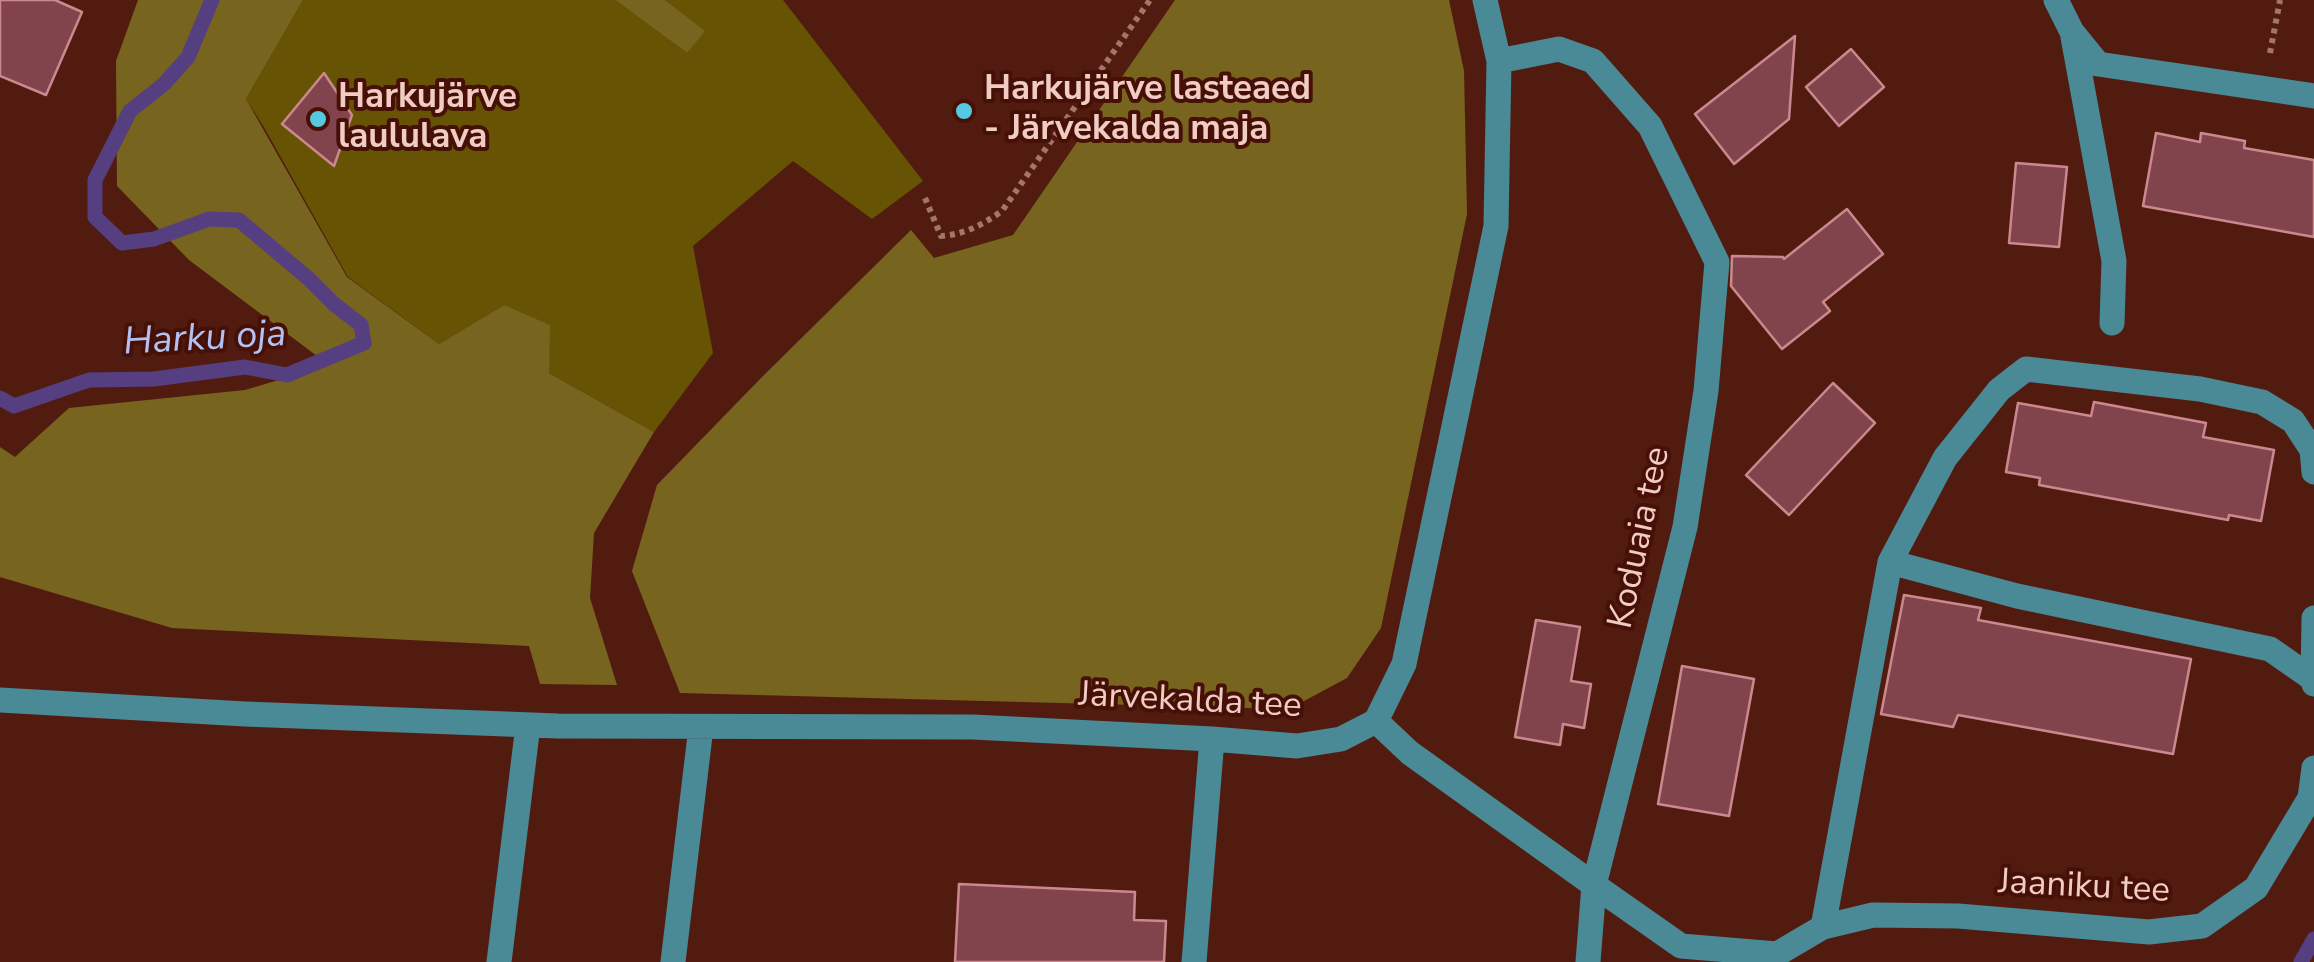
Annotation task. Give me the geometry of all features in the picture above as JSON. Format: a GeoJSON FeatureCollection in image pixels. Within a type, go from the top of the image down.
{"type":"FeatureCollection","features":[{"type":"Feature","properties":{"kind":"street"},"geometry":{"type":"LineString","coordinates":[[1486,0],[1499,61],[1496,226],[1404,664],[1376,721],[1410,753],[1594,885],[1588,962]]}},
{"type":"Feature","properties":{"kind":"street"},"geometry":{"type":"LineString","coordinates":[[2056,0],[2072,32],[2098,64],[2314,96]]}},
{"type":"Feature","properties":{"kind":"street"},"geometry":{"type":"LineString","coordinates":[[2072,32],[2114,261],[2112,324]]}},
{"type":"Feature","properties":{"kind":"street","name":"Koduaia tee"},"geometry":{"type":"LineString","coordinates":[[1499,61],[1559,49],[1594,61],[1650,126],[1717,262],[1706,391],[1685,527],[1594,885]]}},
{"type":"Feature","properties":{"kind":"street"},"geometry":{"type":"LineString","coordinates":[[1823,927],[1890,562],[1945,458],[1999,390],[2026,369],[2200,389],[2262,402],[2293,421],[2312,450],[2314,472]]}},
{"type":"Feature","properties":{"kind":"street"},"geometry":{"type":"LineString","coordinates":[[1890,562],[2018,596],[2270,649],[2313,682]]}},
{"type":"Feature","properties":{"kind":"street"},"geometry":{"type":"LineString","coordinates":[[2313,682],[2314,618]]}},
{"type":"Feature","properties":{"kind":"street","name":"Järvekalda tee"},"geometry":{"type":"LineString","coordinates":[[1,703],[558,726],[974,727],[1297,746],[1341,739],[1376,721]]}},
{"type":"Feature","properties":{"kind":"street"},"geometry":{"type":"LineString","coordinates":[[499,962],[528,725]]}},
{"type":"Feature","properties":{"kind":"street"},"geometry":{"type":"LineString","coordinates":[[673,962],[701,727]]}},
{"type":"Feature","properties":{"kind":"street"},"geometry":{"type":"LineString","coordinates":[[1194,962],[1212,739]]}},
{"type":"Feature","properties":{"kind":"street","name":"Jaaniku tee"},"geometry":{"type":"LineString","coordinates":[[1594,885],[1681,946],[1777,954],[1823,927],[1872,915],[1958,916],[2149,932],[2202,926],[2256,888],[2310,798],[2314,768]]}},
{"type":"Feature","properties":{"kind":"path"},"geometry":{"type":"LineString","coordinates":[[925,198],[941,236],[978,228],[1002,210],[1150,0]]}},
{"type":"Feature","properties":{"kind":"path"},"geometry":{"type":"LineString","coordinates":[[2264,89],[2280,0]]}},
{"type":"Feature","properties":{"kind":"shaded area"},"geometry":{"type":"Polygon","coordinates":[[[138,0],[303,0],[246,99],[347,277],[439,344],[504,305],[550,325],[549,373],[654,432],[594,533],[590,598],[617,685],[540,684],[529,646],[172,628],[0,577],[0,447],[15,457],[69,408],[245,390],[329,365],[189,260],[117,186],[116,61],[138,0]]]}},
{"type":"Feature","properties":{"kind":"shaded area"},"geometry":{"type":"Polygon","coordinates":[[[303,0],[615,0],[687,53],[704,31],[665,0],[783,0],[923,181],[872,219],[793,161],[693,246],[713,353],[654,432],[549,373],[504,305],[439,344],[348,277],[246,99],[303,0]]]}},
{"type":"Feature","properties":{"kind":"shaded area"},"geometry":{"type":"Polygon","coordinates":[[[615,0],[665,0],[705,31],[687,53],[615,0]]]}},
{"type":"Feature","properties":{"kind":"shaded area"},"geometry":{"type":"Polygon","coordinates":[[[1175,0],[1449,0],[1464,71],[1467,214],[1381,628],[1347,678],[1289,709],[680,693],[632,571],[657,485],[911,230],[934,258],[1013,235],[1175,0]]]}},
{"type":"Feature","properties":{"kind":"building"},"geometry":{"type":"Polygon","coordinates":[[[0,0],[55,0],[82,12],[46,95],[0,76],[0,0]]]}},
{"type":"Feature","properties":{"kind":"building"},"geometry":{"type":"Polygon","coordinates":[[[1795,36],[1789,119],[1734,164],[1695,114],[1795,36]]]}},
{"type":"Feature","properties":{"kind":"building"},"geometry":{"type":"Polygon","coordinates":[[[1851,49],[1884,87],[1839,126],[1806,87],[1851,49]]]}},
{"type":"Feature","properties":{"kind":"building","name":"Harkujärve laululava"},"geometry":{"type":"Polygon","coordinates":[[[324,73],[352,115],[334,166],[282,124],[324,73]]]}},
{"type":"Feature","properties":{"kind":"building"},"geometry":{"type":"Polygon","coordinates":[[[2156,133],[2200,142],[2201,133],[2245,141],[2244,148],[2314,160],[2314,237],[2143,206],[2156,133]]]}},
{"type":"Feature","properties":{"kind":"building"},"geometry":{"type":"Polygon","coordinates":[[[2016,163],[2067,167],[2059,247],[2009,243],[2016,163]]]}},
{"type":"Feature","properties":{"kind":"building"},"geometry":{"type":"Polygon","coordinates":[[[1847,209],[1883,254],[1823,302],[1830,311],[1782,349],[1731,286],[1732,256],[1784,259],[1847,209]]]}},
{"type":"Feature","properties":{"kind":"building"},"geometry":{"type":"Polygon","coordinates":[[[1833,383],[1875,423],[1789,515],[1746,475],[1833,383]]]}},
{"type":"Feature","properties":{"kind":"building"},"geometry":{"type":"Polygon","coordinates":[[[2094,402],[2206,423],[2203,437],[2274,450],[2261,521],[2229,515],[2228,520],[2039,485],[2040,478],[2006,472],[2018,403],[2091,416],[2094,402]]]}},
{"type":"Feature","properties":{"kind":"building"},"geometry":{"type":"Polygon","coordinates":[[[1904,595],[1981,608],[1978,620],[2191,659],[2173,754],[1958,715],[1953,727],[1881,714],[1904,595]]]}},
{"type":"Feature","properties":{"kind":"building"},"geometry":{"type":"Polygon","coordinates":[[[1536,620],[1580,627],[1571,681],[1591,684],[1584,728],[1563,724],[1560,745],[1515,737],[1536,620]]]}},
{"type":"Feature","properties":{"kind":"building"},"geometry":{"type":"Polygon","coordinates":[[[1682,666],[1754,679],[1729,816],[1658,804],[1682,666]]]}},
{"type":"Feature","properties":{"kind":"building"},"geometry":{"type":"Polygon","coordinates":[[[959,884],[1135,892],[1134,920],[1166,921],[1164,962],[955,962],[959,884]]]}},
{"type":"Feature","properties":{"kind":"waterway","name":"Harku oja"},"geometry":{"type":"LineString","coordinates":[[0,398],[14,406],[89,380],[154,379],[245,367],[287,375],[364,343],[361,325],[239,220],[209,219],[154,239],[122,243],[95,217],[95,180],[130,111],[164,84],[188,57],[212,0]]}},
{"type":"Feature","properties":{"kind":"waterway"},"geometry":{"type":"LineString","coordinates":[[2301,962],[2314,939]]}},
{"type":"Feature","properties":{"kind":"place","name":"Harkujärve lasteaed - Järvekalda maja"},"geometry":{"type":"Point","coordinates":[964,111]}},
{"type":"Feature","properties":{"kind":"place","name":"Harkujärve laululava"},"geometry":{"type":"Point","coordinates":[318,119]}}]}
